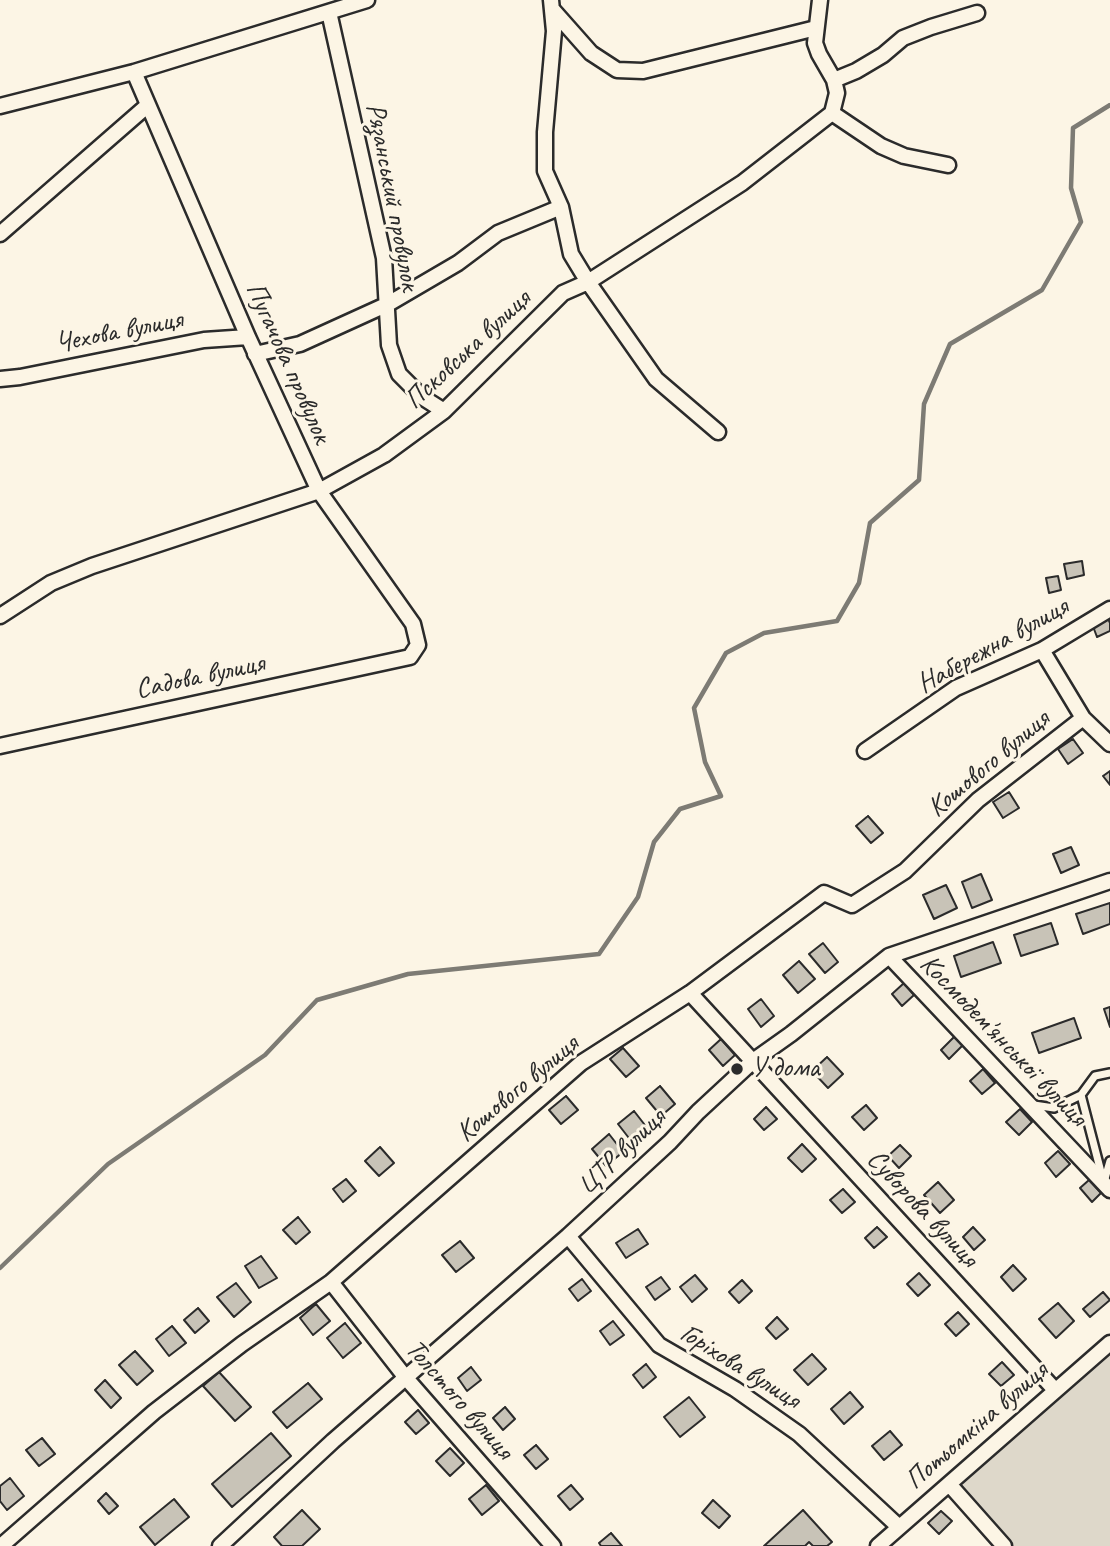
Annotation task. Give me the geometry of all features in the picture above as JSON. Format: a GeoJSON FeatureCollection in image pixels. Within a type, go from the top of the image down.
{"type":"FeatureCollection","features":[{"type":"Feature","properties":{"kind":"street"},"geometry":{"type":"LineString","coordinates":[[0,106],[134,72],[367,0]]}},
{"type":"Feature","properties":{"kind":"street"},"geometry":{"type":"LineString","coordinates":[[820,0],[815,43],[834,80],[837,93],[832,113],[881,146],[904,156],[948,165]]}},
{"type":"Feature","properties":{"kind":"street"},"geometry":{"type":"LineString","coordinates":[[552,4],[591,53],[617,70],[643,72],[816,28]]}},
{"type":"Feature","properties":{"kind":"street"},"geometry":{"type":"LineString","coordinates":[[552,4],[554,31],[545,132],[545,171],[561,207],[570,254],[656,379],[718,432]]}},
{"type":"Feature","properties":{"kind":"street","name":"Рязанський провулок"},"geometry":{"type":"LineString","coordinates":[[329,12],[384,258],[389,345],[399,374],[422,397],[444,411]]}},
{"type":"Feature","properties":{"kind":"street"},"geometry":{"type":"LineString","coordinates":[[834,80],[883,55],[903,38],[977,13]]}},
{"type":"Feature","properties":{"kind":"street","name":"Пугачова провулок"},"geometry":{"type":"LineString","coordinates":[[134,72],[247,337],[319,491],[413,624],[418,645],[410,657]]}},
{"type":"Feature","properties":{"kind":"street"},"geometry":{"type":"LineString","coordinates":[[0,234],[148,105]]}},
{"type":"Feature","properties":{"kind":"street","name":"Псковська вулиця"},"geometry":{"type":"LineString","coordinates":[[0,616],[51,583],[92,566],[319,491],[384,455],[444,411],[563,293],[588,282],[742,183],[832,113]]}},
{"type":"Feature","properties":{"kind":"street"},"geometry":{"type":"LineString","coordinates":[[256,354],[300,344],[388,304],[458,263],[498,233],[561,207]]}},
{"type":"Feature","properties":{"kind":"street","name":"Чехова вулиця"},"geometry":{"type":"LineString","coordinates":[[0,379],[204,340],[247,337]]}},
{"type":"Feature","properties":{"kind":"street","name":"Набережна вулиця"},"geometry":{"type":"LineString","coordinates":[[865,751],[956,688],[1042,650],[1110,609]]}},
{"type":"Feature","properties":{"kind":"street"},"geometry":{"type":"LineString","coordinates":[[1042,650],[1083,718],[1110,744]]}},
{"type":"Feature","properties":{"kind":"street","name":"Садова вулиця"},"geometry":{"type":"LineString","coordinates":[[0,746],[410,657]]}},
{"type":"Feature","properties":{"kind":"street","name":"Кошового вулиця"},"geometry":{"type":"LineString","coordinates":[[1,1546],[154,1412],[242,1344],[331,1282],[582,1063],[690,993],[824,893],[852,905],[905,871],[978,800],[1083,718]]}},
{"type":"Feature","properties":{"kind":"street","name":"ЦТР вулиця"},"geometry":{"type":"LineString","coordinates":[[220,1546],[333,1441],[568,1236],[670,1142],[752,1061],[791,1034],[889,956],[1110,881]]}},
{"type":"Feature","properties":{"kind":"street","name":"Космодем'янської вулиця"},"geometry":{"type":"LineString","coordinates":[[889,956],[1107,1186]]}},
{"type":"Feature","properties":{"kind":"street","name":"Суворова вулиця"},"geometry":{"type":"LineString","coordinates":[[690,993],[1055,1390]]}},
{"type":"Feature","properties":{"kind":"street","name":"Горіхова вулиця"},"geometry":{"type":"LineString","coordinates":[[568,1236],[659,1345],[735,1389],[799,1434],[899,1527]]}},
{"type":"Feature","properties":{"kind":"street","name":"Толстого вулиця"},"geometry":{"type":"LineString","coordinates":[[331,1282],[406,1378],[553,1546]]}},
{"type":"Feature","properties":{"kind":"street","name":"Потьомкіна вулиця"},"geometry":{"type":"LineString","coordinates":[[878,1546],[1110,1343]]}},
{"type":"Feature","properties":{"kind":"street"},"geometry":{"type":"LineString","coordinates":[[948,1484],[1004,1546]]}},
{"type":"Feature","properties":{"kind":"lane"},"geometry":{"type":"LineString","coordinates":[[1030,1104],[1054,1108],[1081,1095],[1096,1076],[1110,1073]]}},
{"type":"Feature","properties":{"kind":"lane"},"geometry":{"type":"LineString","coordinates":[[1081,1095],[1107,1186]]}},
{"type":"Feature","properties":{"kind":"lane"},"geometry":{"type":"LineString","coordinates":[[1107,1186],[1110,1161]]}},
{"type":"Feature","properties":{"kind":"shaded area"},"geometry":{"type":"Polygon","coordinates":[[[1110,1343],[1110,1546],[1002,1546],[949,1484],[1110,1343]]]}},
{"type":"Feature","properties":{"kind":"building"},"geometry":{"type":"Polygon","coordinates":[[[1082,561],[1084,575],[1067,579],[1064,564],[1082,561]]]}},
{"type":"Feature","properties":{"kind":"building"},"geometry":{"type":"Polygon","coordinates":[[[1058,576],[1061,590],[1049,593],[1046,578],[1058,576]]]}},
{"type":"Feature","properties":{"kind":"building"},"geometry":{"type":"Polygon","coordinates":[[[1106,614],[1110,631],[1097,637],[1091,621],[1106,614]]]}},
{"type":"Feature","properties":{"kind":"building"},"geometry":{"type":"Polygon","coordinates":[[[1073,739],[1083,753],[1068,764],[1058,749],[1073,739]]]}},
{"type":"Feature","properties":{"kind":"building"},"geometry":{"type":"Polygon","coordinates":[[[1110,771],[1110,785],[1103,776],[1110,771]]]}},
{"type":"Feature","properties":{"kind":"building"},"geometry":{"type":"Polygon","coordinates":[[[1009,792],[1019,808],[1003,818],[993,802],[1009,792]]]}},
{"type":"Feature","properties":{"kind":"building"},"geometry":{"type":"Polygon","coordinates":[[[868,816],[883,833],[871,843],[856,826],[868,816]]]}},
{"type":"Feature","properties":{"kind":"building"},"geometry":{"type":"Polygon","coordinates":[[[1071,847],[1079,865],[1061,873],[1053,854],[1071,847]]]}},
{"type":"Feature","properties":{"kind":"building"},"geometry":{"type":"Polygon","coordinates":[[[981,874],[992,900],[972,908],[962,882],[981,874]]]}},
{"type":"Feature","properties":{"kind":"building"},"geometry":{"type":"Polygon","coordinates":[[[946,885],[957,908],[934,919],[923,895],[946,885]]]}},
{"type":"Feature","properties":{"kind":"building"},"geometry":{"type":"Polygon","coordinates":[[[1110,903],[1110,924],[1083,934],[1076,914],[1110,903]]]}},
{"type":"Feature","properties":{"kind":"building"},"geometry":{"type":"Polygon","coordinates":[[[1051,923],[1058,944],[1021,956],[1014,935],[1051,923]]]}},
{"type":"Feature","properties":{"kind":"building"},"geometry":{"type":"Polygon","coordinates":[[[993,942],[1001,963],[961,977],[954,956],[993,942]]]}},
{"type":"Feature","properties":{"kind":"building"},"geometry":{"type":"Polygon","coordinates":[[[823,943],[838,962],[825,973],[809,954],[823,943]]]}},
{"type":"Feature","properties":{"kind":"building"},"geometry":{"type":"Polygon","coordinates":[[[799,961],[815,979],[798,993],[783,975],[799,961]]]}},
{"type":"Feature","properties":{"kind":"building"},"geometry":{"type":"Polygon","coordinates":[[[904,983],[914,995],[902,1006],[892,994],[904,983]]]}},
{"type":"Feature","properties":{"kind":"building"},"geometry":{"type":"Polygon","coordinates":[[[761,999],[774,1016],[761,1027],[748,1009],[761,999]]]}},
{"type":"Feature","properties":{"kind":"building"},"geometry":{"type":"Polygon","coordinates":[[[1110,1007],[1110,1027],[1104,1009],[1110,1007]]]}},
{"type":"Feature","properties":{"kind":"building"},"geometry":{"type":"Polygon","coordinates":[[[1074,1018],[1081,1038],[1039,1053],[1032,1033],[1074,1018]]]}},
{"type":"Feature","properties":{"kind":"building"},"geometry":{"type":"Polygon","coordinates":[[[955,1036],[963,1045],[949,1059],[941,1050],[955,1036]]]}},
{"type":"Feature","properties":{"kind":"building"},"geometry":{"type":"Polygon","coordinates":[[[721,1039],[735,1055],[723,1066],[709,1050],[721,1039]]]}},
{"type":"Feature","properties":{"kind":"building"},"geometry":{"type":"Polygon","coordinates":[[[623,1048],[639,1066],[626,1077],[610,1059],[623,1048]]]}},
{"type":"Feature","properties":{"kind":"building"},"geometry":{"type":"Polygon","coordinates":[[[827,1057],[843,1074],[828,1088],[812,1071],[827,1057]]]}},
{"type":"Feature","properties":{"kind":"building"},"geometry":{"type":"Polygon","coordinates":[[[983,1069],[995,1083],[982,1094],[970,1081],[983,1069]]]}},
{"type":"Feature","properties":{"kind":"building"},"geometry":{"type":"Polygon","coordinates":[[[660,1086],[675,1104],[661,1116],[646,1098],[660,1086]]]}},
{"type":"Feature","properties":{"kind":"building"},"geometry":{"type":"Polygon","coordinates":[[[566,1096],[578,1110],[561,1124],[549,1110],[566,1096]]]}},
{"type":"Feature","properties":{"kind":"building"},"geometry":{"type":"Polygon","coordinates":[[[866,1105],[877,1118],[864,1130],[852,1117],[866,1105]]]}},
{"type":"Feature","properties":{"kind":"building"},"geometry":{"type":"Polygon","coordinates":[[[766,1107],[777,1119],[764,1130],[754,1119],[766,1107]]]}},
{"type":"Feature","properties":{"kind":"building"},"geometry":{"type":"Polygon","coordinates":[[[1020,1109],[1032,1122],[1019,1135],[1006,1122],[1020,1109]]]}},
{"type":"Feature","properties":{"kind":"building"},"geometry":{"type":"Polygon","coordinates":[[[634,1111],[648,1129],[632,1142],[618,1124],[634,1111]]]}},
{"type":"Feature","properties":{"kind":"building"},"geometry":{"type":"Polygon","coordinates":[[[609,1134],[623,1152],[606,1166],[592,1149],[609,1134]]]}},
{"type":"Feature","properties":{"kind":"building"},"geometry":{"type":"Polygon","coordinates":[[[802,1144],[816,1159],[802,1172],[788,1158],[802,1144]]]}},
{"type":"Feature","properties":{"kind":"building"},"geometry":{"type":"Polygon","coordinates":[[[900,1145],[911,1156],[899,1168],[888,1156],[900,1145]]]}},
{"type":"Feature","properties":{"kind":"building"},"geometry":{"type":"Polygon","coordinates":[[[380,1147],[394,1163],[379,1176],[365,1161],[380,1147]]]}},
{"type":"Feature","properties":{"kind":"building"},"geometry":{"type":"Polygon","coordinates":[[[1058,1151],[1070,1164],[1056,1177],[1045,1163],[1058,1151]]]}},
{"type":"Feature","properties":{"kind":"building"},"geometry":{"type":"Polygon","coordinates":[[[346,1179],[356,1191],[343,1202],[333,1189],[346,1179]]]}},
{"type":"Feature","properties":{"kind":"building"},"geometry":{"type":"Polygon","coordinates":[[[1089,1180],[1101,1193],[1092,1202],[1080,1188],[1089,1180]]]}},
{"type":"Feature","properties":{"kind":"building"},"geometry":{"type":"Polygon","coordinates":[[[938,1182],[954,1200],[940,1213],[924,1195],[938,1182]]]}},
{"type":"Feature","properties":{"kind":"building"},"geometry":{"type":"Polygon","coordinates":[[[843,1189],[855,1202],[842,1213],[830,1200],[843,1189]]]}},
{"type":"Feature","properties":{"kind":"building"},"geometry":{"type":"Polygon","coordinates":[[[298,1217],[310,1232],[296,1244],[283,1230],[298,1217]]]}},
{"type":"Feature","properties":{"kind":"building"},"geometry":{"type":"Polygon","coordinates":[[[877,1227],[887,1237],[874,1248],[865,1238],[877,1227]]]}},
{"type":"Feature","properties":{"kind":"building"},"geometry":{"type":"Polygon","coordinates":[[[973,1227],[985,1240],[974,1250],[963,1237],[973,1227]]]}},
{"type":"Feature","properties":{"kind":"building"},"geometry":{"type":"Polygon","coordinates":[[[638,1229],[648,1244],[626,1258],[616,1243],[638,1229]]]}},
{"type":"Feature","properties":{"kind":"building"},"geometry":{"type":"Polygon","coordinates":[[[460,1241],[474,1258],[456,1272],[442,1255],[460,1241]]]}},
{"type":"Feature","properties":{"kind":"building"},"geometry":{"type":"Polygon","coordinates":[[[261,1256],[277,1278],[259,1288],[245,1266],[261,1256]]]}},
{"type":"Feature","properties":{"kind":"building"},"geometry":{"type":"Polygon","coordinates":[[[1013,1265],[1026,1279],[1013,1291],[1001,1277],[1013,1265]]]}},
{"type":"Feature","properties":{"kind":"building"},"geometry":{"type":"Polygon","coordinates":[[[919,1273],[930,1285],[918,1296],[907,1284],[919,1273]]]}},
{"type":"Feature","properties":{"kind":"building"},"geometry":{"type":"Polygon","coordinates":[[[695,1275],[707,1289],[692,1302],[680,1287],[695,1275]]]}},
{"type":"Feature","properties":{"kind":"building"},"geometry":{"type":"Polygon","coordinates":[[[661,1277],[670,1289],[655,1300],[646,1287],[661,1277]]]}},
{"type":"Feature","properties":{"kind":"building"},"geometry":{"type":"Polygon","coordinates":[[[582,1279],[591,1291],[578,1301],[569,1289],[582,1279]]]}},
{"type":"Feature","properties":{"kind":"building"},"geometry":{"type":"Polygon","coordinates":[[[742,1280],[752,1291],[739,1303],[729,1292],[742,1280]]]}},
{"type":"Feature","properties":{"kind":"building"},"geometry":{"type":"Polygon","coordinates":[[[236,1283],[251,1302],[234,1317],[217,1297],[236,1283]]]}},
{"type":"Feature","properties":{"kind":"building"},"geometry":{"type":"Polygon","coordinates":[[[1103,1292],[1110,1300],[1090,1317],[1083,1309],[1103,1292]]]}},
{"type":"Feature","properties":{"kind":"building"},"geometry":{"type":"Polygon","coordinates":[[[1058,1303],[1074,1321],[1056,1338],[1039,1319],[1058,1303]]]}},
{"type":"Feature","properties":{"kind":"building"},"geometry":{"type":"Polygon","coordinates":[[[316,1304],[330,1321],[313,1335],[300,1318],[316,1304]]]}},
{"type":"Feature","properties":{"kind":"building"},"geometry":{"type":"Polygon","coordinates":[[[198,1308],[209,1321],[195,1333],[184,1320],[198,1308]]]}},
{"type":"Feature","properties":{"kind":"building"},"geometry":{"type":"Polygon","coordinates":[[[958,1312],[969,1324],[956,1336],[945,1324],[958,1312]]]}},
{"type":"Feature","properties":{"kind":"building"},"geometry":{"type":"Polygon","coordinates":[[[777,1317],[788,1329],[776,1339],[766,1328],[777,1317]]]}},
{"type":"Feature","properties":{"kind":"building"},"geometry":{"type":"Polygon","coordinates":[[[613,1321],[624,1335],[610,1345],[600,1331],[613,1321]]]}},
{"type":"Feature","properties":{"kind":"building"},"geometry":{"type":"Polygon","coordinates":[[[345,1323],[361,1343],[343,1358],[327,1338],[345,1323]]]}},
{"type":"Feature","properties":{"kind":"building"},"geometry":{"type":"Polygon","coordinates":[[[172,1326],[186,1343],[169,1356],[156,1339],[172,1326]]]}},
{"type":"Feature","properties":{"kind":"building"},"geometry":{"type":"Polygon","coordinates":[[[135,1351],[153,1371],[137,1385],[119,1365],[135,1351]]]}},
{"type":"Feature","properties":{"kind":"building"},"geometry":{"type":"Polygon","coordinates":[[[812,1354],[826,1369],[808,1385],[794,1370],[812,1354]]]}},
{"type":"Feature","properties":{"kind":"building"},"geometry":{"type":"Polygon","coordinates":[[[1002,1362],[1014,1375],[1001,1386],[989,1374],[1002,1362]]]}},
{"type":"Feature","properties":{"kind":"building"},"geometry":{"type":"Polygon","coordinates":[[[646,1364],[656,1377],[643,1388],[633,1375],[646,1364]]]}},
{"type":"Feature","properties":{"kind":"building"},"geometry":{"type":"Polygon","coordinates":[[[471,1367],[481,1380],[467,1391],[458,1378],[471,1367]]]}},
{"type":"Feature","properties":{"kind":"building"},"geometry":{"type":"Polygon","coordinates":[[[219,1372],[251,1407],[235,1421],[203,1386],[219,1372]]]}},
{"type":"Feature","properties":{"kind":"building"},"geometry":{"type":"Polygon","coordinates":[[[105,1380],[121,1398],[111,1408],[95,1390],[105,1380]]]}},
{"type":"Feature","properties":{"kind":"building"},"geometry":{"type":"Polygon","coordinates":[[[308,1383],[322,1399],[287,1428],[273,1412],[308,1383]]]}},
{"type":"Feature","properties":{"kind":"building"},"geometry":{"type":"Polygon","coordinates":[[[850,1392],[863,1407],[844,1424],[831,1409],[850,1392]]]}},
{"type":"Feature","properties":{"kind":"building"},"geometry":{"type":"Polygon","coordinates":[[[689,1397],[705,1417],[680,1437],[664,1417],[689,1397]]]}},
{"type":"Feature","properties":{"kind":"building"},"geometry":{"type":"Polygon","coordinates":[[[505,1407],[515,1419],[503,1430],[493,1418],[505,1407]]]}},
{"type":"Feature","properties":{"kind":"building"},"geometry":{"type":"Polygon","coordinates":[[[418,1410],[429,1423],[416,1434],[405,1422],[418,1410]]]}},
{"type":"Feature","properties":{"kind":"building"},"geometry":{"type":"Polygon","coordinates":[[[890,1431],[902,1445],[884,1460],[872,1446],[890,1431]]]}},
{"type":"Feature","properties":{"kind":"building"},"geometry":{"type":"Polygon","coordinates":[[[271,1433],[291,1456],[232,1507],[212,1484],[271,1433]]]}},
{"type":"Feature","properties":{"kind":"building"},"geometry":{"type":"Polygon","coordinates":[[[42,1438],[55,1454],[39,1466],[26,1450],[42,1438]]]}},
{"type":"Feature","properties":{"kind":"building"},"geometry":{"type":"Polygon","coordinates":[[[536,1445],[548,1459],[536,1469],[524,1455],[536,1445]]]}},
{"type":"Feature","properties":{"kind":"building"},"geometry":{"type":"Polygon","coordinates":[[[450,1448],[464,1463],[450,1476],[436,1461],[450,1448]]]}},
{"type":"Feature","properties":{"kind":"building"},"geometry":{"type":"Polygon","coordinates":[[[10,1478],[24,1496],[7,1510],[0,1501],[0,1486],[10,1478]]]}},
{"type":"Feature","properties":{"kind":"building"},"geometry":{"type":"Polygon","coordinates":[[[486,1485],[499,1501],[482,1515],[469,1499],[486,1485]]]}},
{"type":"Feature","properties":{"kind":"building"},"geometry":{"type":"Polygon","coordinates":[[[571,1485],[583,1499],[570,1510],[558,1496],[571,1485]]]}},
{"type":"Feature","properties":{"kind":"building"},"geometry":{"type":"Polygon","coordinates":[[[106,1493],[118,1506],[109,1514],[98,1501],[106,1493]]]}},
{"type":"Feature","properties":{"kind":"building"},"geometry":{"type":"Polygon","coordinates":[[[174,1499],[189,1517],[155,1545],[140,1527],[174,1499]]]}},
{"type":"Feature","properties":{"kind":"building"},"geometry":{"type":"Polygon","coordinates":[[[713,1500],[730,1516],[719,1528],[702,1513],[713,1500]]]}},
{"type":"Feature","properties":{"kind":"building"},"geometry":{"type":"Polygon","coordinates":[[[302,1510],[320,1529],[302,1546],[282,1546],[274,1537],[302,1510]]]}},
{"type":"Feature","properties":{"kind":"building"},"geometry":{"type":"Polygon","coordinates":[[[803,1510],[832,1542],[827,1546],[813,1546],[809,1542],[805,1546],[764,1546],[803,1510]]]}},
{"type":"Feature","properties":{"kind":"building"},"geometry":{"type":"Polygon","coordinates":[[[941,1511],[952,1521],[939,1534],[928,1523],[941,1511]]]}},
{"type":"Feature","properties":{"kind":"building"},"geometry":{"type":"Polygon","coordinates":[[[611,1533],[622,1546],[601,1546],[599,1543],[611,1533]]]}},
{"type":"Feature","properties":{"kind":"waterway"},"geometry":{"type":"LineString","coordinates":[[0,1268],[108,1164],[265,1055],[317,1000],[408,974],[599,954],[638,897],[654,842],[680,809],[721,796],[705,762],[694,708],[726,653],[764,633],[837,621],[859,583],[870,523],[919,480],[924,404],[950,344],[1042,290],[1081,222],[1071,188],[1073,128],[1110,105]]}},
{"type":"Feature","properties":{"kind":"place","name":"У дома"},"geometry":{"type":"Point","coordinates":[737,1069]}}]}
